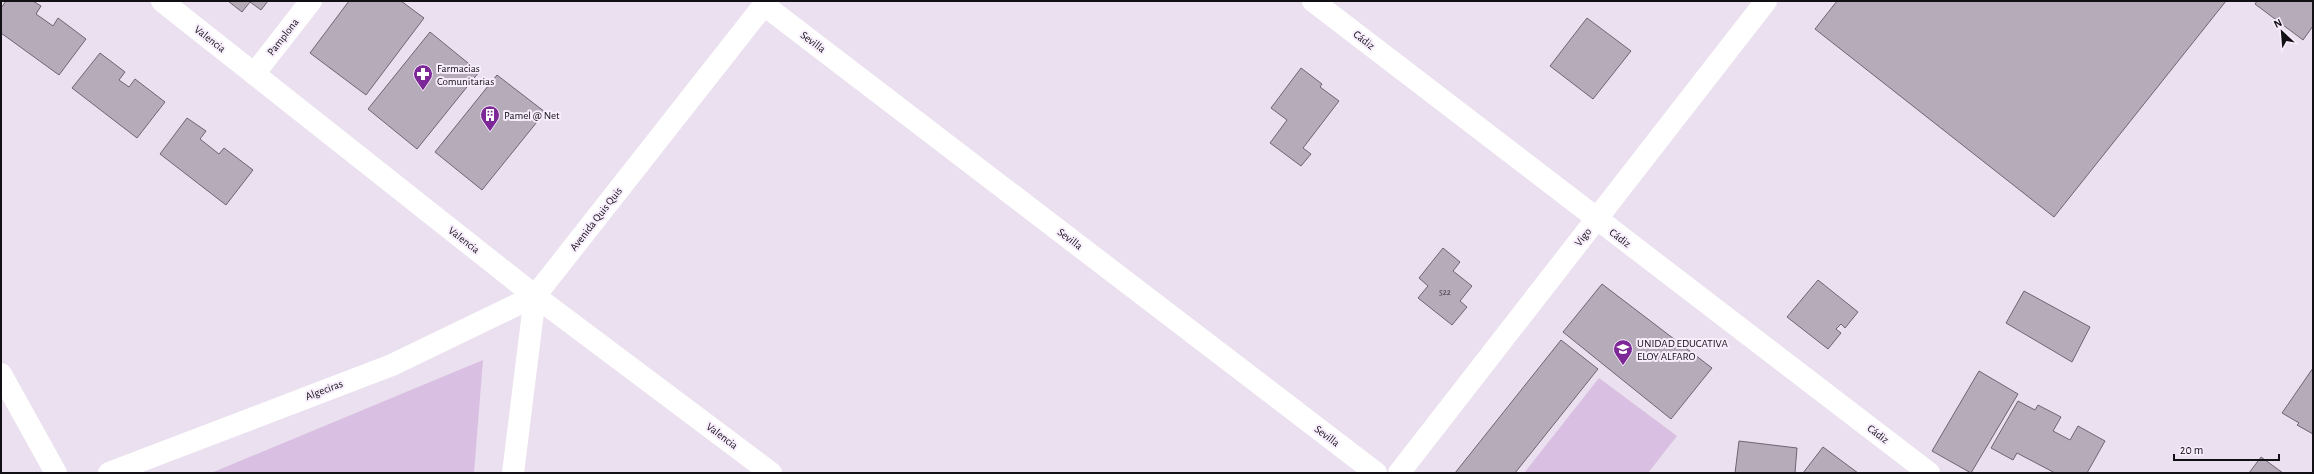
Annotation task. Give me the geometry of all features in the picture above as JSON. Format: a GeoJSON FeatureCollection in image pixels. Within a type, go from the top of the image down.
{"type":"FeatureCollection","features":[{"type":"Feature","properties":{"kind":"street","name":"Valencia"},"geometry":{"type":"LineString","coordinates":[[162,1],[535,296],[771,473]]}},
{"type":"Feature","properties":{"kind":"street","name":"Pamplona"},"geometry":{"type":"LineString","coordinates":[[254,74],[311,1]]}},
{"type":"Feature","properties":{"kind":"street","name":"Cádiz"},"geometry":{"type":"LineString","coordinates":[[1313,1],[1596,220],[1929,473]]}},
{"type":"Feature","properties":{"kind":"street","name":"Vigo"},"geometry":{"type":"LineString","coordinates":[[1399,473],[1766,1]]}},
{"type":"Feature","properties":{"kind":"street","name":"Avenida Quis Quis"},"geometry":{"type":"LineString","coordinates":[[535,296],[766,3]]}},
{"type":"Feature","properties":{"kind":"street","name":"Sevilla"},"geometry":{"type":"LineString","coordinates":[[766,3],[1376,473]]}},
{"type":"Feature","properties":{"kind":"street","name":"Algeciras"},"geometry":{"type":"LineString","coordinates":[[109,473],[392,364],[535,296]]}},
{"type":"Feature","properties":{"kind":"street"},"geometry":{"type":"LineString","coordinates":[[513,473],[535,296]]}},
{"type":"Feature","properties":{"kind":"street"},"geometry":{"type":"LineString","coordinates":[[1,374],[56,473]]}},
{"type":"Feature","properties":{"kind":"shaded area"},"geometry":{"type":"Polygon","coordinates":[[[483,360],[474,473],[211,473],[483,360]]]}},
{"type":"Feature","properties":{"kind":"shaded area"},"geometry":{"type":"Polygon","coordinates":[[[1599,378],[1677,436],[1648,473],[1524,473],[1599,378]]]}},
{"type":"Feature","properties":{"kind":"building"},"geometry":{"type":"Polygon","coordinates":[[[6,1],[33,1],[41,6],[36,14],[53,26],[58,18],[86,39],[59,75],[1,33],[1,8],[6,1]]]}},
{"type":"Feature","properties":{"kind":"building"},"geometry":{"type":"Polygon","coordinates":[[[228,1],[268,1],[261,10],[250,2],[242,12],[228,1]]]}},
{"type":"Feature","properties":{"kind":"building"},"geometry":{"type":"Polygon","coordinates":[[[349,1],[401,1],[424,18],[366,95],[310,53],[349,1]]]}},
{"type":"Feature","properties":{"kind":"building"},"geometry":{"type":"Polygon","coordinates":[[[1837,1],[2226,1],[2054,217],[1815,29],[1837,1]]]}},
{"type":"Feature","properties":{"kind":"building"},"geometry":{"type":"Polygon","coordinates":[[[2257,1],[2313,1],[2313,26],[2303,40],[2255,4],[2257,1]]]}},
{"type":"Feature","properties":{"kind":"building"},"geometry":{"type":"Polygon","coordinates":[[[1587,18],[1631,51],[1593,99],[1550,66],[1587,18]]]}},
{"type":"Feature","properties":{"kind":"building","name":"Farmacias Comunitarias"},"geometry":{"type":"Polygon","coordinates":[[[430,32],[479,72],[417,149],[368,109],[430,32]]]}},
{"type":"Feature","properties":{"kind":"building"},"geometry":{"type":"Polygon","coordinates":[[[100,53],[125,72],[119,80],[129,87],[135,79],[165,102],[137,138],[72,88],[100,53]]]}},
{"type":"Feature","properties":{"kind":"building"},"geometry":{"type":"Polygon","coordinates":[[[1301,68],[1322,84],[1320,87],[1339,101],[1303,148],[1311,154],[1301,166],[1270,143],[1287,120],[1271,108],[1301,68]]]}},
{"type":"Feature","properties":{"kind":"building","name":"Pamel @ Net"},"geometry":{"type":"Polygon","coordinates":[[[497,75],[545,112],[482,190],[435,152],[497,75]]]}},
{"type":"Feature","properties":{"kind":"building"},"geometry":{"type":"Polygon","coordinates":[[[187,118],[206,131],[200,139],[219,154],[224,148],[253,170],[226,205],[160,154],[187,118]]]}},
{"type":"Feature","properties":{"kind":"building"},"geometry":{"type":"Polygon","coordinates":[[[1443,248],[1460,262],[1453,271],[1472,286],[1460,301],[1467,307],[1452,325],[1418,298],[1428,286],[1419,278],[1443,248]]]}},
{"type":"Feature","properties":{"kind":"building"},"geometry":{"type":"Polygon","coordinates":[[[1818,280],[1858,312],[1845,328],[1841,324],[1836,329],[1841,333],[1828,349],[1787,317],[1818,280]]]}},
{"type":"Feature","properties":{"kind":"building"},"geometry":{"type":"Polygon","coordinates":[[[1602,284],[1712,368],[1671,419],[1563,332],[1602,284]]]}},
{"type":"Feature","properties":{"kind":"building"},"geometry":{"type":"Polygon","coordinates":[[[2024,291],[2090,327],[2072,362],[2006,323],[2024,291]]]}},
{"type":"Feature","properties":{"kind":"building"},"geometry":{"type":"Polygon","coordinates":[[[1561,340],[1598,369],[1515,473],[1455,473],[1561,340]]]}},
{"type":"Feature","properties":{"kind":"building"},"geometry":{"type":"Polygon","coordinates":[[[2313,368],[2313,434],[2297,425],[2299,423],[2282,413],[2313,368]]]}},
{"type":"Feature","properties":{"kind":"building"},"geometry":{"type":"Polygon","coordinates":[[[1979,371],[2018,394],[1971,473],[1932,451],[1979,371]]]}},
{"type":"Feature","properties":{"kind":"building"},"geometry":{"type":"Polygon","coordinates":[[[2018,401],[2035,410],[2038,405],[2061,417],[2053,431],[2070,440],[2078,426],[2105,441],[2087,473],[2055,473],[2017,453],[2013,460],[1991,448],[2018,401]]]}},
{"type":"Feature","properties":{"kind":"building"},"geometry":{"type":"Polygon","coordinates":[[[1739,441],[1797,448],[1795,473],[1735,473],[1739,441]]]}},
{"type":"Feature","properties":{"kind":"building"},"geometry":{"type":"Polygon","coordinates":[[[1823,447],[1858,473],[1803,473],[1823,447]]]}},
{"type":"Feature","properties":{"kind":"building"},"geometry":{"type":"Polygon","coordinates":[[[2261,457],[2283,473],[2249,473],[2261,457]]]}},
{"type":"Feature","properties":{"kind":"place","name":"Farmacias Comunitarias"},"geometry":{"type":"Point","coordinates":[423,91]}},
{"type":"Feature","properties":{"kind":"place","name":"Pamel @ Net"},"geometry":{"type":"Point","coordinates":[490,132]}},
{"type":"Feature","properties":{"kind":"place","name":"UNIDAD EDUCATIVA ELOY ALFARO"},"geometry":{"type":"Point","coordinates":[1623,366]}}]}
